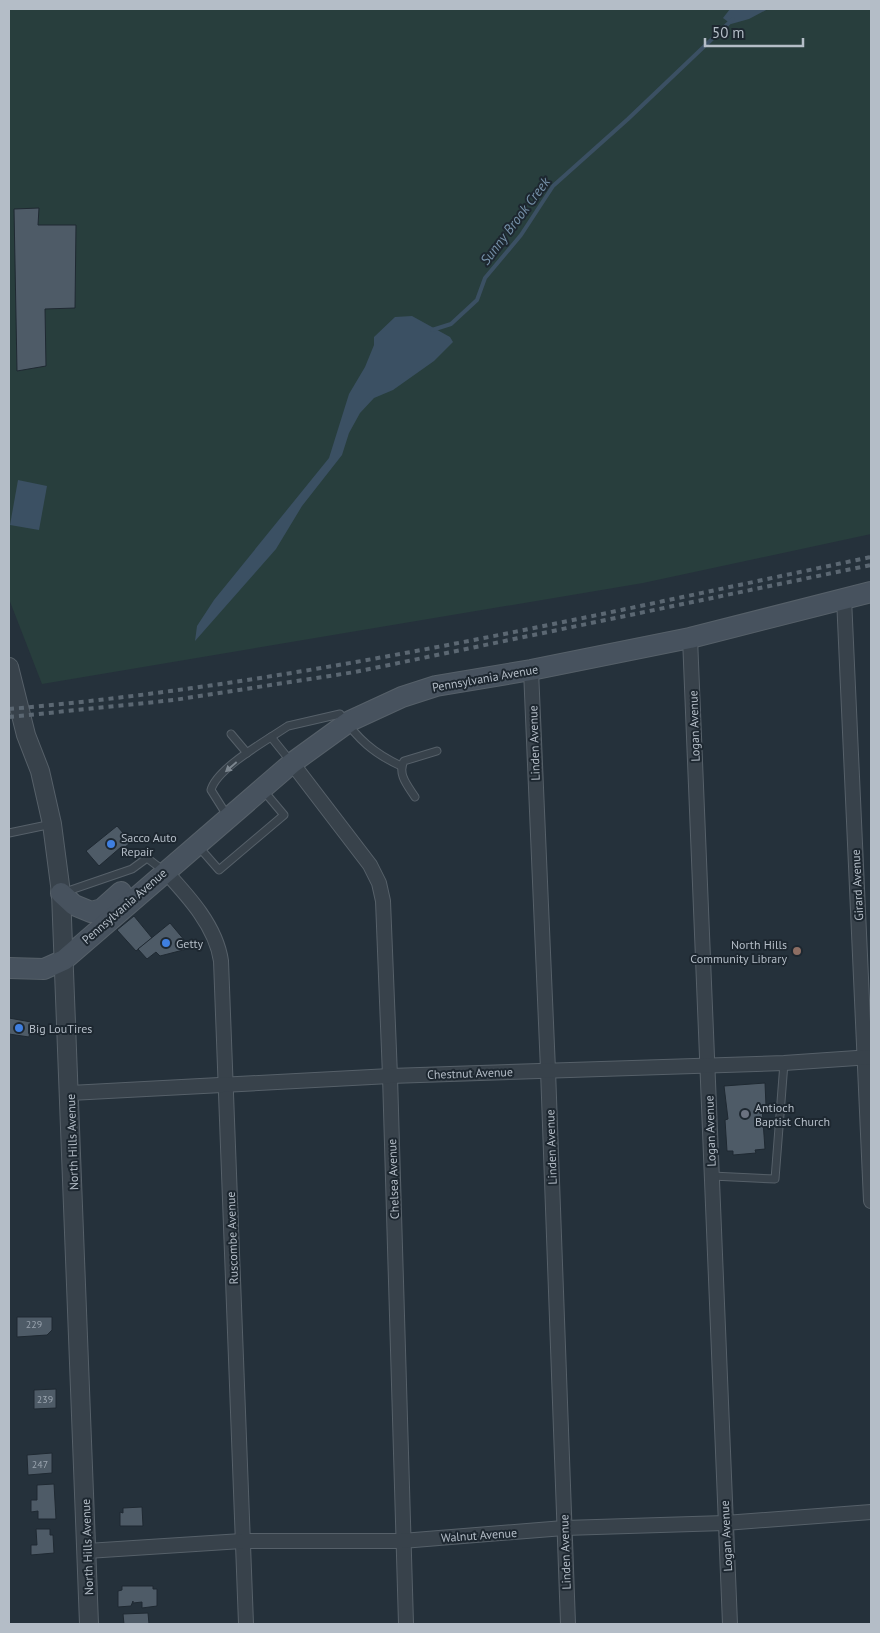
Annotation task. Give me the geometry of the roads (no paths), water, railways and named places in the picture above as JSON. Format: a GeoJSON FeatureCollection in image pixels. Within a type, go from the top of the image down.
{"type":"FeatureCollection","features":[{"type":"Feature","properties":{"kind":"main road","name":"Pennsylvania Avenue"},"geometry":{"type":"LineString","coordinates":[[64,960],[292,763],[347,723],[402,697],[436,686],[531,670],[690,638],[871,592]]}},
{"type":"Feature","properties":{"kind":"main road"},"geometry":{"type":"LineString","coordinates":[[61,893],[74,905],[91,912],[102,909],[111,887],[165,871]]}},
{"type":"Feature","properties":{"kind":"main road"},"geometry":{"type":"LineString","coordinates":[[9,968],[44,969],[64,960]]}},
{"type":"Feature","properties":{"kind":"street","name":"Girard Avenue"},"geometry":{"type":"LineString","coordinates":[[844,598],[868,1057],[871,1201]]}},
{"type":"Feature","properties":{"kind":"street","name":"Logan Avenue"},"geometry":{"type":"LineString","coordinates":[[690,638],[730,1624]]}},
{"type":"Feature","properties":{"kind":"street","name":"North Hills Avenue"},"geometry":{"type":"LineString","coordinates":[[9,667],[26,735],[40,771],[52,824],[61,893],[89,1624]]}},
{"type":"Feature","properties":{"kind":"street","name":"Linden Avenue"},"geometry":{"type":"LineString","coordinates":[[531,670],[568,1624]]}},
{"type":"Feature","properties":{"kind":"street","name":"Chelsea Avenue"},"geometry":{"type":"LineString","coordinates":[[292,763],[370,865],[380,883],[390,1076],[402,1541],[406,1624]]}},
{"type":"Feature","properties":{"kind":"street","name":"Ruscombe Avenue"},"geometry":{"type":"LineString","coordinates":[[165,871],[211,928],[219,948],[246,1624]]}},
{"type":"Feature","properties":{"kind":"street","name":"Chestnut Avenue"},"geometry":{"type":"LineString","coordinates":[[70,1093],[390,1076],[784,1063],[868,1057]]}},
{"type":"Feature","properties":{"kind":"street","name":"Walnut Avenue"},"geometry":{"type":"LineString","coordinates":[[87,1551],[242,1541],[402,1541],[564,1528],[725,1523],[871,1512]]}},
{"type":"Feature","properties":{"kind":"lane"},"geometry":{"type":"LineString","coordinates":[[228,817],[211,790],[213,782],[247,753],[288,726],[340,714],[359,740],[384,758],[401,766]]}},
{"type":"Feature","properties":{"kind":"lane"},"geometry":{"type":"LineString","coordinates":[[231,734],[247,753]]}},
{"type":"Feature","properties":{"kind":"lane"},"geometry":{"type":"LineString","coordinates":[[271,737],[292,763]]}},
{"type":"Feature","properties":{"kind":"lane"},"geometry":{"type":"LineString","coordinates":[[415,796],[403,779],[401,766],[404,761],[437,751]]}},
{"type":"Feature","properties":{"kind":"lane"},"geometry":{"type":"LineString","coordinates":[[196,844],[219,870],[284,815],[261,788]]}},
{"type":"Feature","properties":{"kind":"lane"},"geometry":{"type":"LineString","coordinates":[[9,833],[52,824]]}},
{"type":"Feature","properties":{"kind":"lane"},"geometry":{"type":"LineString","coordinates":[[61,893],[111,887]]}},
{"type":"Feature","properties":{"kind":"lane"},"geometry":{"type":"LineString","coordinates":[[712,1176],[775,1179],[784,1063]]}},
{"type":"Feature","properties":{"kind":"water"},"geometry":{"type":"Polygon","coordinates":[[[730,9],[768,9],[749,19],[731,24],[723,18],[730,9]]]}},
{"type":"Feature","properties":{"kind":"water"},"geometry":{"type":"Polygon","coordinates":[[[412,316],[450,337],[453,342],[434,361],[393,390],[374,398],[360,413],[349,433],[342,455],[302,506],[276,549],[195,641],[197,626],[214,600],[329,458],[349,394],[365,367],[374,345],[374,337],[395,317],[412,316]]]}},
{"type":"Feature","properties":{"kind":"water"},"geometry":{"type":"Polygon","coordinates":[[[18,480],[47,486],[39,530],[10,525],[18,480]]]}},
{"type":"Feature","properties":{"kind":"waterway","name":"Sunny Brook Creek"},"geometry":{"type":"LineString","coordinates":[[432,330],[451,324],[477,300],[485,278],[521,235],[553,186],[628,119],[733,19]]}},
{"type":"Feature","properties":{"kind":"railway"},"geometry":{"type":"LineString","coordinates":[[9,709],[118,698],[334,666],[549,625],[871,557]]}},
{"type":"Feature","properties":{"kind":"railway"},"geometry":{"type":"LineString","coordinates":[[9,717],[174,700],[355,672],[871,565]]}},
{"type":"Feature","properties":{"kind":"place","name":"Sacco Auto Repair"},"geometry":{"type":"Point","coordinates":[111,844]}},
{"type":"Feature","properties":{"kind":"place","name":"Getty"},"geometry":{"type":"Point","coordinates":[166,943]}},
{"type":"Feature","properties":{"kind":"place","name":"North Hills Community Library"},"geometry":{"type":"Point","coordinates":[797,951]}},
{"type":"Feature","properties":{"kind":"place","name":"Big LouTires"},"geometry":{"type":"Point","coordinates":[19,1028]}},
{"type":"Feature","properties":{"kind":"place","name":"Antioch Baptist Church"},"geometry":{"type":"Point","coordinates":[745,1114]}}]}
